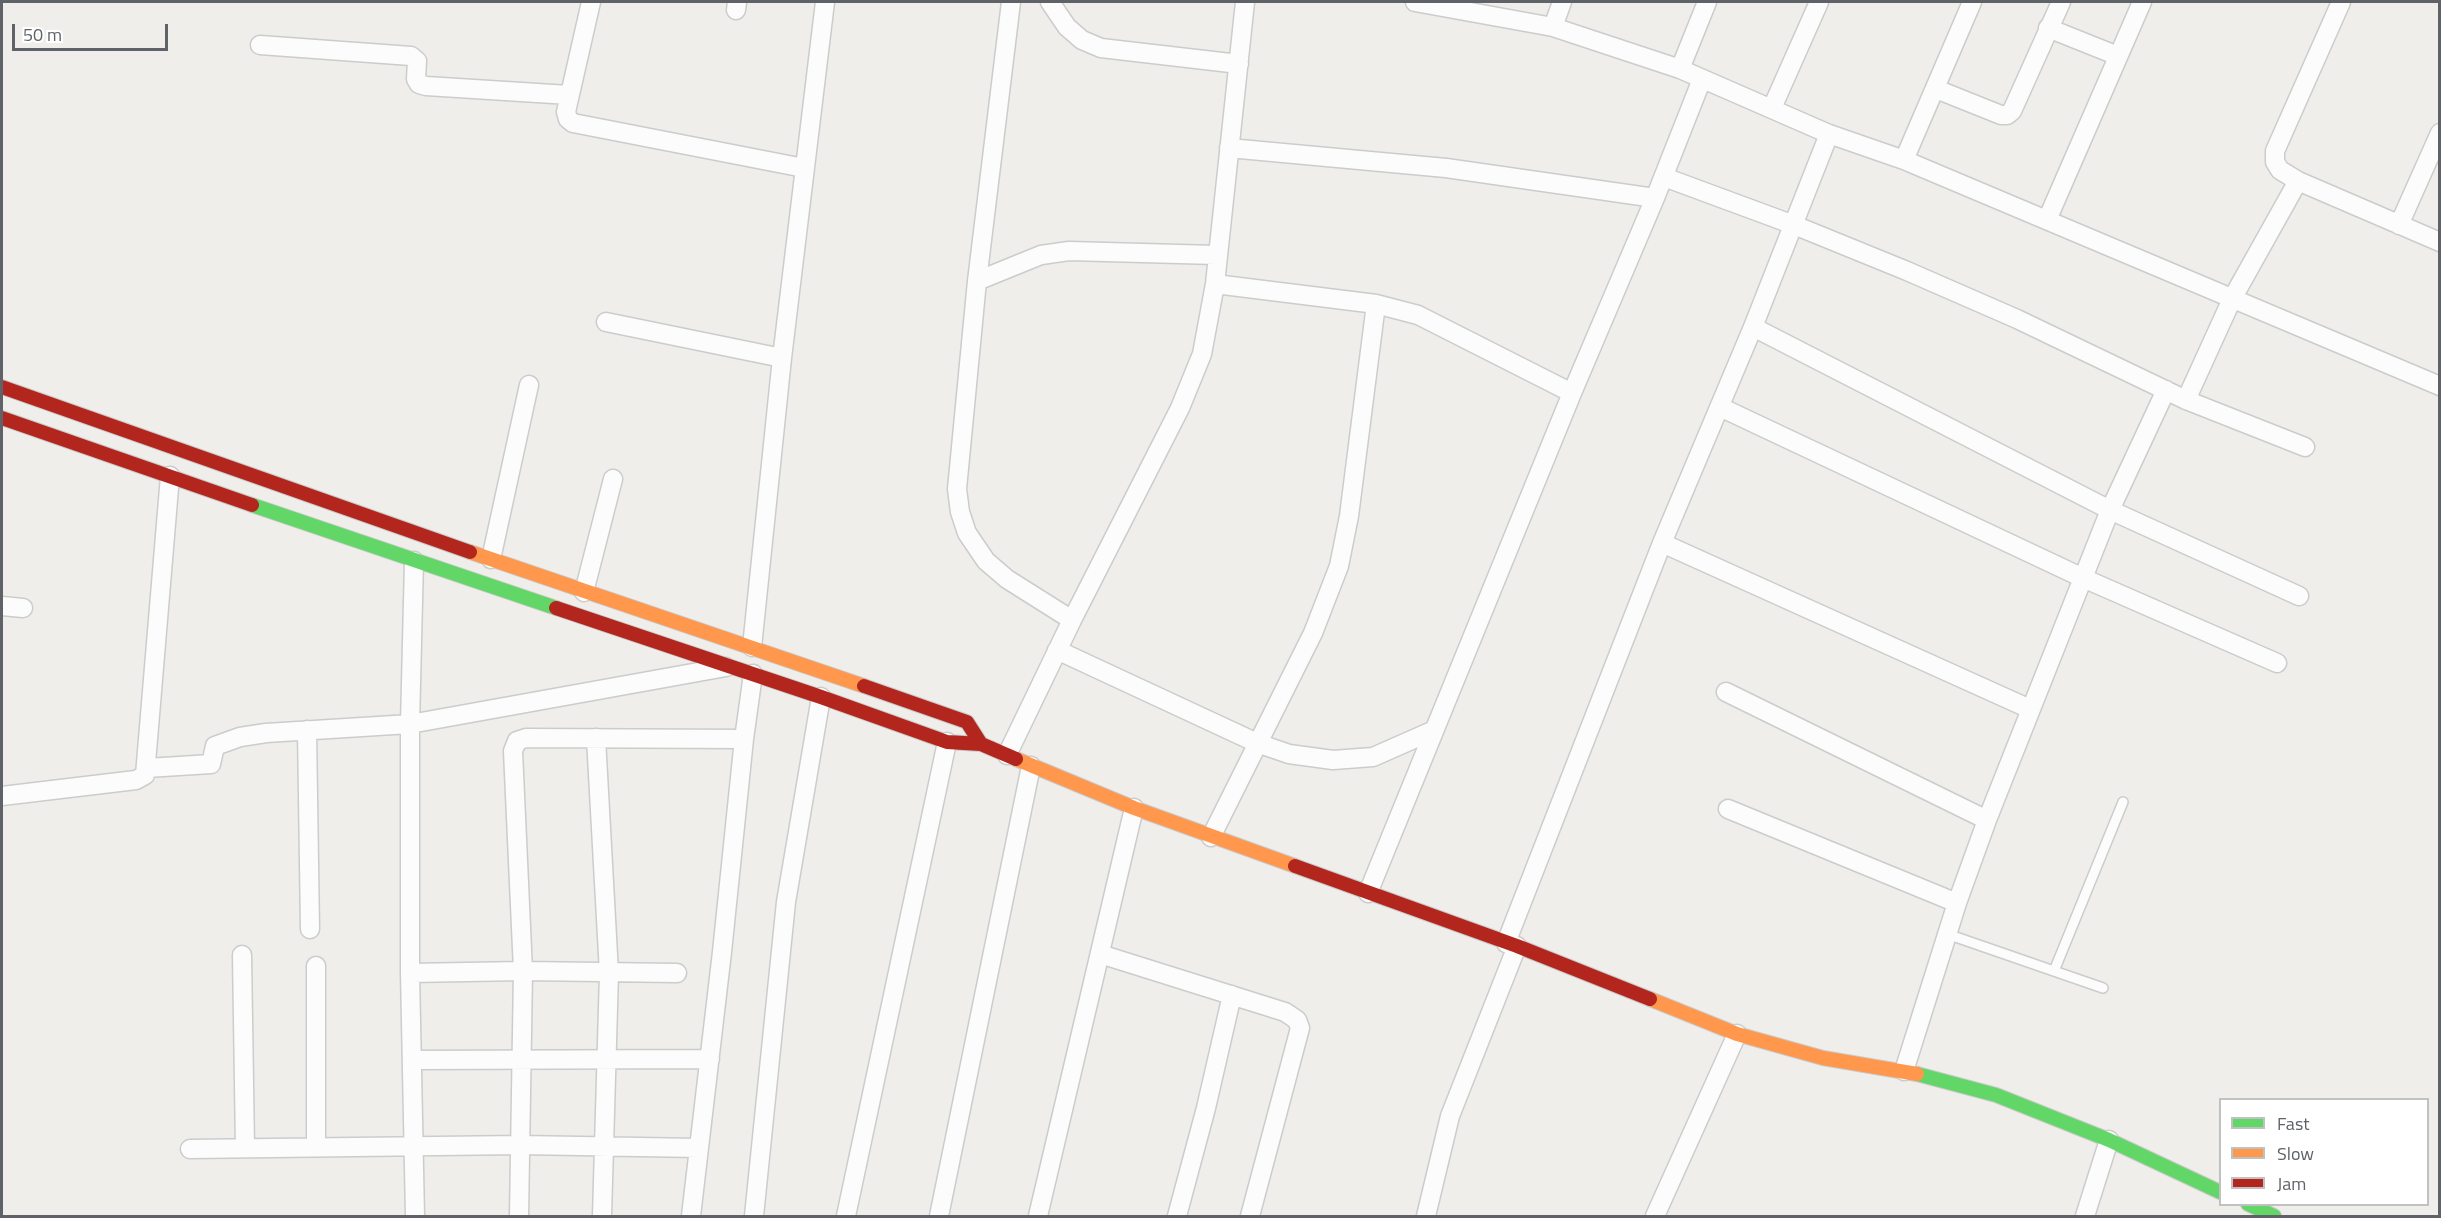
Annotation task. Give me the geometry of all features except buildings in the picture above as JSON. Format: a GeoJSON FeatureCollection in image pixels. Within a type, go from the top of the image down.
{"type":"FeatureCollection","features":[{"type":"Feature","properties":{"kind":"street"},"geometry":{"type":"LineString","coordinates":[[591,2],[566,112],[568,119],[573,123],[804,168]]}},
{"type":"Feature","properties":{"kind":"street"},"geometry":{"type":"LineString","coordinates":[[752,647],[782,357],[825,2]]}},
{"type":"Feature","properties":{"kind":"street"},"geometry":{"type":"LineString","coordinates":[[1011,2],[977,281],[957,489],[960,512],[967,533],[986,561],[1006,579],[1072,620]]}},
{"type":"Feature","properties":{"kind":"street"},"geometry":{"type":"LineString","coordinates":[[1050,2],[1067,27],[1082,40],[1101,48],[1239,64]]}},
{"type":"Feature","properties":{"kind":"street"},"geometry":{"type":"LineString","coordinates":[[1008,755],[1072,620],[1193,380],[1202,354],[1215,284],[1216,255],[1245,2]]}},
{"type":"Feature","properties":{"kind":"street"},"geometry":{"type":"LineString","coordinates":[[1416,2],[1553,27],[1680,69],[1829,134],[1904,160],[2439,386]]}},
{"type":"Feature","properties":{"kind":"street"},"geometry":{"type":"LineString","coordinates":[[1553,27],[1562,2]]}},
{"type":"Feature","properties":{"kind":"street"},"geometry":{"type":"LineString","coordinates":[[1680,69],[1707,2]]}},
{"type":"Feature","properties":{"kind":"street"},"geometry":{"type":"LineString","coordinates":[[1772,108],[1819,2]]}},
{"type":"Feature","properties":{"kind":"street"},"geometry":{"type":"LineString","coordinates":[[1904,160],[1972,2]]}},
{"type":"Feature","properties":{"kind":"street"},"geometry":{"type":"LineString","coordinates":[[1936,89],[2001,115],[2007,115],[2012,111],[2059,2]]}},
{"type":"Feature","properties":{"kind":"street"},"geometry":{"type":"LineString","coordinates":[[2047,220],[2142,2]]}},
{"type":"Feature","properties":{"kind":"street"},"geometry":{"type":"LineString","coordinates":[[2341,2],[2275,151],[2275,162],[2280,170],[2298,181],[2439,243]]}},
{"type":"Feature","properties":{"kind":"street"},"geometry":{"type":"LineString","coordinates":[[2048,28],[2118,56]]}},
{"type":"Feature","properties":{"kind":"street"},"geometry":{"type":"LineString","coordinates":[[260,45],[411,56],[417,61],[416,79],[419,84],[426,86],[569,95]]}},
{"type":"Feature","properties":{"kind":"street"},"geometry":{"type":"LineString","coordinates":[[1368,893],[1432,731],[1664,177],[1702,79]]}},
{"type":"Feature","properties":{"kind":"street"},"geometry":{"type":"LineString","coordinates":[[2399,225],[2439,133]]}},
{"type":"Feature","properties":{"kind":"street"},"geometry":{"type":"LineString","coordinates":[[1426,1216],[1450,1116],[1511,944],[1662,543],[1753,327],[1829,134]]}},
{"type":"Feature","properties":{"kind":"street"},"geometry":{"type":"LineString","coordinates":[[1229,148],[1446,168],[1655,198]]}},
{"type":"Feature","properties":{"kind":"street"},"geometry":{"type":"LineString","coordinates":[[1664,177],[1794,225],[2017,319],[2186,400],[2306,447]]}},
{"type":"Feature","properties":{"kind":"street"},"geometry":{"type":"LineString","coordinates":[[2186,400],[2232,300],[2298,181]]}},
{"type":"Feature","properties":{"kind":"street"},"geometry":{"type":"LineString","coordinates":[[977,281],[1041,255],[1069,251],[1216,255]]}},
{"type":"Feature","properties":{"kind":"street"},"geometry":{"type":"LineString","coordinates":[[1215,284],[1376,304],[1418,315],[1572,393]]}},
{"type":"Feature","properties":{"kind":"street"},"geometry":{"type":"LineString","coordinates":[[1211,837],[1313,633],[1339,566],[1349,516],[1376,304]]}},
{"type":"Feature","properties":{"kind":"street"},"geometry":{"type":"LineString","coordinates":[[606,322],[782,357]]}},
{"type":"Feature","properties":{"kind":"street"},"geometry":{"type":"LineString","coordinates":[[1753,327],[2110,510],[2299,596]]}},
{"type":"Feature","properties":{"kind":"street"},"geometry":{"type":"LineString","coordinates":[[491,560],[529,385]]}},
{"type":"Feature","properties":{"kind":"street"},"geometry":{"type":"LineString","coordinates":[[2,387],[370,519],[967,722],[981,744]]}},
{"type":"Feature","properties":{"kind":"street"},"geometry":{"type":"LineString","coordinates":[[1904,1071],[1957,903],[1987,820],[2110,510],[2166,390]]}},
{"type":"Feature","properties":{"kind":"street"},"geometry":{"type":"LineString","coordinates":[[1720,407],[2083,578],[2277,663]]}},
{"type":"Feature","properties":{"kind":"street"},"geometry":{"type":"LineString","coordinates":[[2,418],[414,561],[821,697],[946,742],[981,744],[1134,808],[1511,944],[1737,1034],[1823,1058],[1904,1071],[1995,1095],[2109,1140],[2219,1192]]}},
{"type":"Feature","properties":{"kind":"street"},"geometry":{"type":"LineString","coordinates":[[2,796],[136,780],[145,775],[171,476]]}},
{"type":"Feature","properties":{"kind":"street"},"geometry":{"type":"LineString","coordinates":[[585,592],[613,479]]}},
{"type":"Feature","properties":{"kind":"street"},"geometry":{"type":"LineString","coordinates":[[1662,543],[2030,709]]}},
{"type":"Feature","properties":{"kind":"street"},"geometry":{"type":"LineString","coordinates":[[414,561],[410,724],[410,972],[415,1216]]}},
{"type":"Feature","properties":{"kind":"street"},"geometry":{"type":"LineString","coordinates":[[2,606],[23,608]]}},
{"type":"Feature","properties":{"kind":"street"},"geometry":{"type":"LineString","coordinates":[[1058,650],[1257,743],[1289,754],[1333,760],[1374,757],[1432,731]]}},
{"type":"Feature","properties":{"kind":"street"},"geometry":{"type":"LineString","coordinates":[[147,768],[206,766],[211,764],[215,746],[222,742],[258,735],[410,724],[728,666]]}},
{"type":"Feature","properties":{"kind":"street"},"geometry":{"type":"LineString","coordinates":[[691,1216],[753,674]]}},
{"type":"Feature","properties":{"kind":"street"},"geometry":{"type":"LineString","coordinates":[[1726,692],[1987,820]]}},
{"type":"Feature","properties":{"kind":"street"},"geometry":{"type":"LineString","coordinates":[[754,1216],[786,902],[821,697]]}},
{"type":"Feature","properties":{"kind":"street"},"geometry":{"type":"LineString","coordinates":[[307,730],[310,929]]}},
{"type":"Feature","properties":{"kind":"street"},"geometry":{"type":"LineString","coordinates":[[519,1216],[523,971],[513,751],[517,741],[526,738],[744,739]]}},
{"type":"Feature","properties":{"kind":"street"},"geometry":{"type":"LineString","coordinates":[[596,738],[609,973],[602,1216]]}},
{"type":"Feature","properties":{"kind":"street"},"geometry":{"type":"LineString","coordinates":[[846,1216],[946,742]]}},
{"type":"Feature","properties":{"kind":"street"},"geometry":{"type":"LineString","coordinates":[[939,1216],[1031,766]]}},
{"type":"Feature","properties":{"kind":"street"},"geometry":{"type":"LineString","coordinates":[[1038,1216],[1134,808]]}},
{"type":"Feature","properties":{"kind":"street"},"geometry":{"type":"LineString","coordinates":[[1728,809],[1957,903]]}},
{"type":"Feature","properties":{"kind":"street"},"geometry":{"type":"LineString","coordinates":[[1100,954],[1286,1012],[1297,1020],[1300,1028],[1250,1216]]}},
{"type":"Feature","properties":{"kind":"street"},"geometry":{"type":"LineString","coordinates":[[242,955],[245,1148]]}},
{"type":"Feature","properties":{"kind":"street"},"geometry":{"type":"LineString","coordinates":[[316,966],[316,1147]]}},
{"type":"Feature","properties":{"kind":"street"},"geometry":{"type":"LineString","coordinates":[[410,972],[677,973]]}},
{"type":"Feature","properties":{"kind":"street"},"geometry":{"type":"LineString","coordinates":[[1177,1216],[1206,1108],[1232,995]]}},
{"type":"Feature","properties":{"kind":"street"},"geometry":{"type":"LineString","coordinates":[[1655,1216],[1737,1034]]}},
{"type":"Feature","properties":{"kind":"street"},"geometry":{"type":"LineString","coordinates":[[412,1060],[710,1059]]}},
{"type":"Feature","properties":{"kind":"street"},"geometry":{"type":"LineString","coordinates":[[2085,1216],[2109,1140]]}},
{"type":"Feature","properties":{"kind":"street"},"geometry":{"type":"LineString","coordinates":[[190,1149],[520,1145],[699,1148]]}},
{"type":"Feature","properties":{"kind":"street"},"geometry":{"type":"LineString","coordinates":[[2252,1206],[2274,1216]]}},
{"type":"Feature","properties":{"kind":"lane"},"geometry":{"type":"LineString","coordinates":[[2054,971],[2123,802]]}},
{"type":"Feature","properties":{"kind":"lane"},"geometry":{"type":"LineString","coordinates":[[1947,934],[2103,988]]}},
{"type":"Feature","properties":{"kind":"traffic: fast"},"geometry":{"type":"LineString","coordinates":[[252,505],[556,608]]}},
{"type":"Feature","properties":{"kind":"traffic: fast"},"geometry":{"type":"LineString","coordinates":[[1917,1074],[1996,1095],[2109,1140],[2219,1192]]}},
{"type":"Feature","properties":{"kind":"traffic: fast"},"geometry":{"type":"LineString","coordinates":[[2252,1206],[2274,1216]]}},
{"type":"Feature","properties":{"kind":"traffic: slow"},"geometry":{"type":"LineString","coordinates":[[470,552],[864,686]]}},
{"type":"Feature","properties":{"kind":"traffic: slow"},"geometry":{"type":"LineString","coordinates":[[1016,759],[1134,808],[1295,866]]}},
{"type":"Feature","properties":{"kind":"traffic: slow"},"geometry":{"type":"LineString","coordinates":[[1650,999],[1737,1034],[1823,1058],[1917,1074]]}},
{"type":"Feature","properties":{"kind":"traffic: jam"},"geometry":{"type":"LineString","coordinates":[[2,387],[470,552]]}},
{"type":"Feature","properties":{"kind":"traffic: jam"},"geometry":{"type":"LineString","coordinates":[[2,418],[252,505]]}},
{"type":"Feature","properties":{"kind":"traffic: jam"},"geometry":{"type":"LineString","coordinates":[[556,608],[947,742],[981,744],[1016,759]]}},
{"type":"Feature","properties":{"kind":"traffic: jam"},"geometry":{"type":"LineString","coordinates":[[864,686],[967,722],[981,744]]}},
{"type":"Feature","properties":{"kind":"traffic: jam"},"geometry":{"type":"LineString","coordinates":[[1295,866],[1517,946],[1650,999]]}}]}
